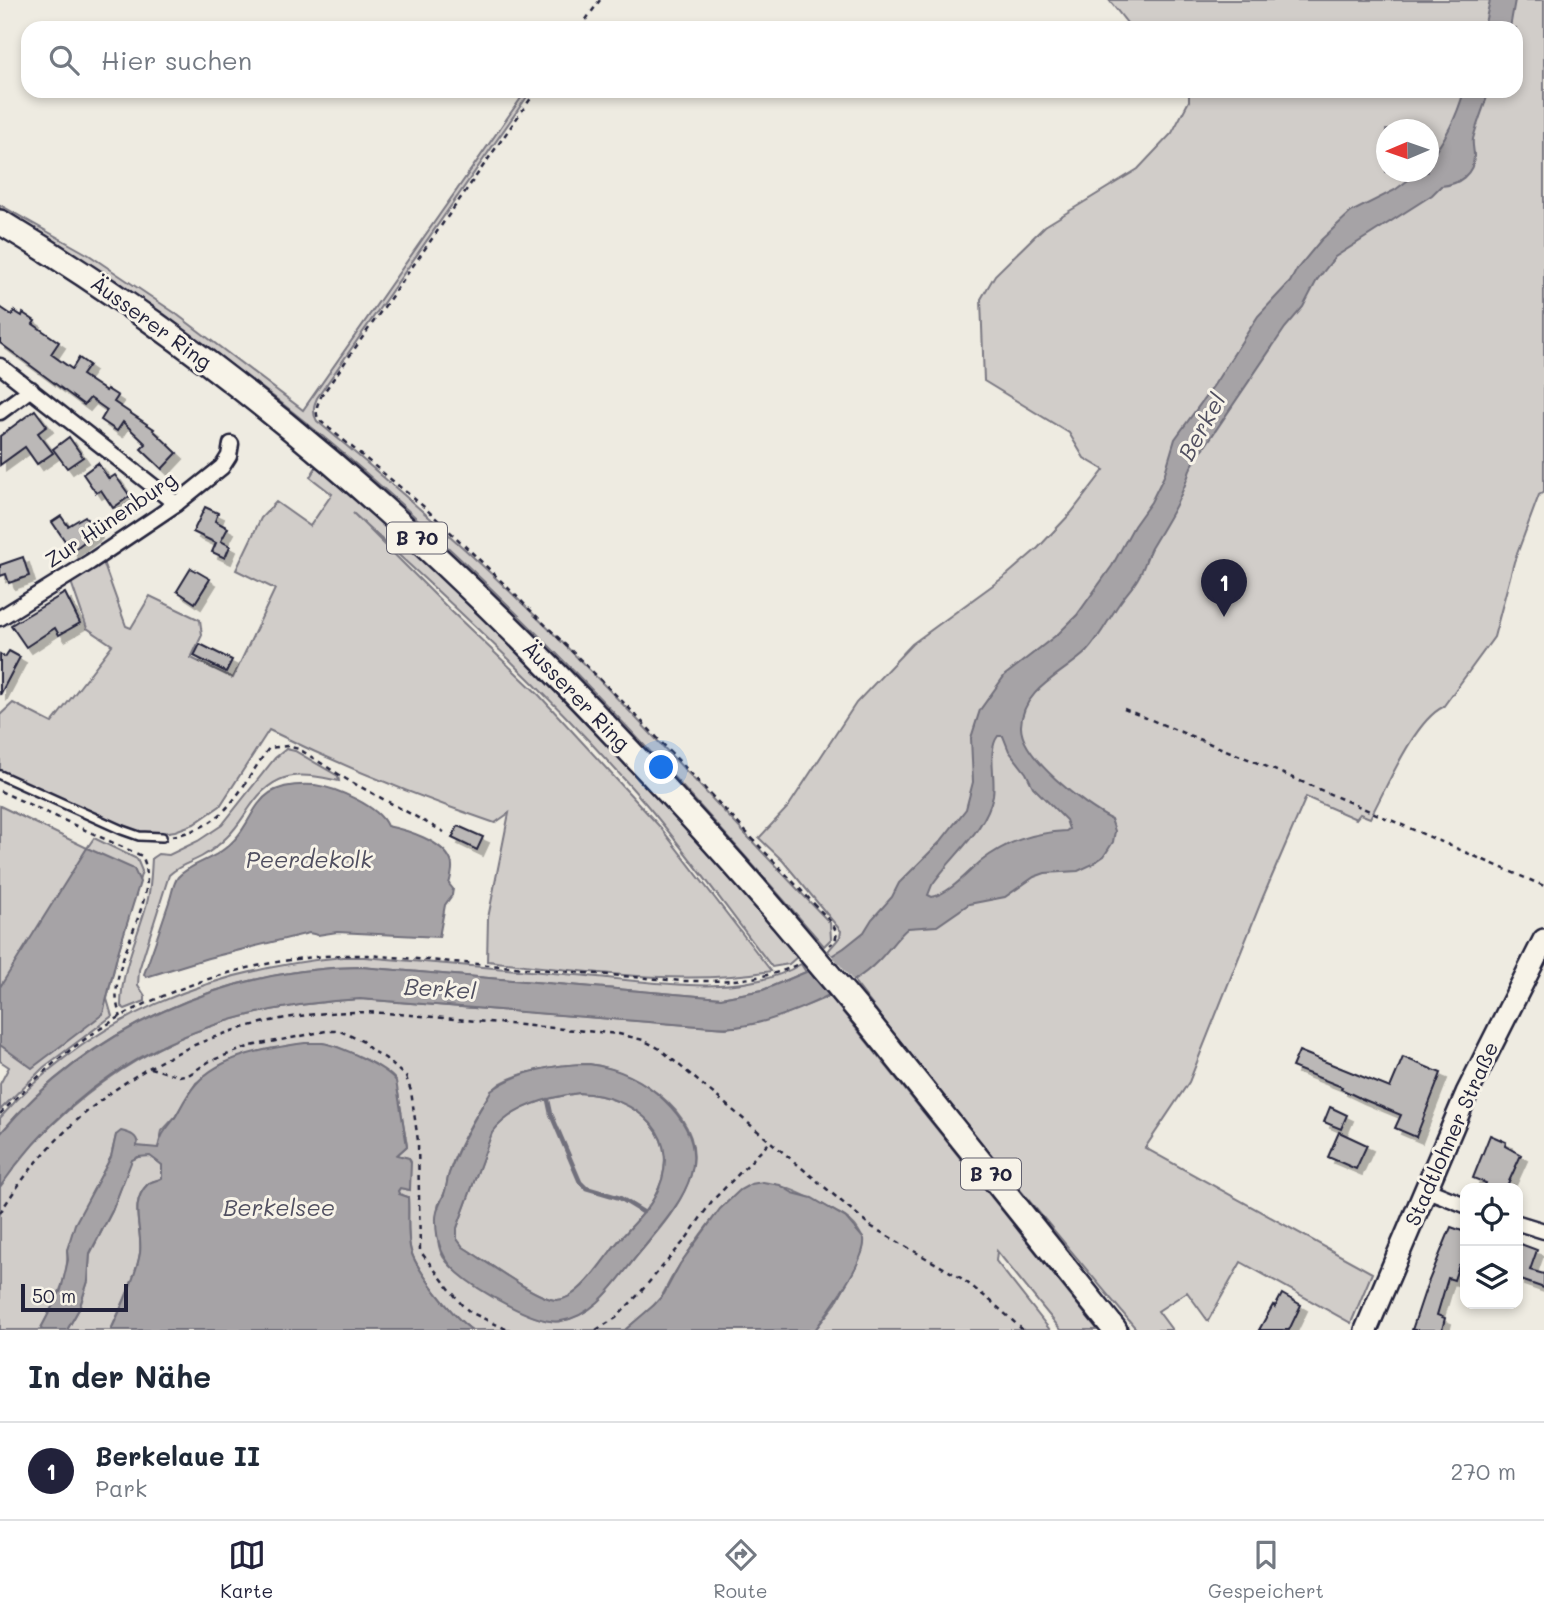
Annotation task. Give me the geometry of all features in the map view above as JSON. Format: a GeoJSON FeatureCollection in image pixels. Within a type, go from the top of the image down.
{"type":"FeatureCollection","features":[{"type":"Feature","properties":{"kind":"main road","name":"Äusserer Ring"},"geometry":{"type":"LineString","coordinates":[[0,222],[92,280],[265,406],[349,475],[540,657],[715,841],[780,917],[866,1019],[1115,1330]]}},
{"type":"Feature","properties":{"kind":"street"},"geometry":{"type":"LineString","coordinates":[[0,366],[176,503]]}},
{"type":"Feature","properties":{"kind":"street"},"geometry":{"type":"LineString","coordinates":[[0,412],[32,389]]}},
{"type":"Feature","properties":{"kind":"street","name":"Zur Hünenburg"},"geometry":{"type":"LineString","coordinates":[[0,618],[90,562],[176,503],[222,467],[229,456],[231,444]]}},
{"type":"Feature","properties":{"kind":"street","name":"Stadtlohner Straße"},"geometry":{"type":"LineString","coordinates":[[1366,1330],[1467,1093],[1544,940]]}},
{"type":"Feature","properties":{"kind":"street"},"geometry":{"type":"LineString","coordinates":[[1425,1189],[1460,1203]]}},
{"type":"Feature","properties":{"kind":"street"},"geometry":{"type":"LineString","coordinates":[[1523,1225],[1544,1231]]}},
{"type":"Feature","properties":{"kind":"lane"},"geometry":{"type":"LineString","coordinates":[[0,775],[122,830],[139,836],[162,837]]}},
{"type":"Feature","properties":{"kind":"path"},"geometry":{"type":"LineString","coordinates":[[585,21],[600,0]]}},
{"type":"Feature","properties":{"kind":"path"},"geometry":{"type":"LineString","coordinates":[[531,98],[322,395],[316,407],[318,419],[423,506],[647,727],[832,923],[837,933],[835,941],[823,949]]}},
{"type":"Feature","properties":{"kind":"path"},"geometry":{"type":"LineString","coordinates":[[1124,709],[1258,763],[1544,887]]}},
{"type":"Feature","properties":{"kind":"path"},"geometry":{"type":"LineString","coordinates":[[162,837],[188,832],[223,814],[269,748],[287,746],[299,749],[346,779],[444,832]]}},
{"type":"Feature","properties":{"kind":"path"},"geometry":{"type":"LineString","coordinates":[[0,791],[142,856],[147,865],[144,897],[118,984],[117,1007],[121,1017]]}},
{"type":"Feature","properties":{"kind":"path"},"geometry":{"type":"LineString","coordinates":[[0,1114],[46,1069],[82,1041],[121,1017],[181,989],[270,964],[332,956],[390,956],[682,981],[748,978],[799,963]]}},
{"type":"Feature","properties":{"kind":"path"},"geometry":{"type":"LineString","coordinates":[[0,1213],[40,1156],[115,1089],[176,1053],[219,1035],[288,1017],[317,1014],[396,1014],[619,1034],[643,1040],[660,1049],[872,1227],[961,1278],[1023,1330]]}},
{"type":"Feature","properties":{"kind":"path"},"geometry":{"type":"LineString","coordinates":[[148,1068],[179,1076],[190,1074],[210,1061],[251,1046],[326,1031],[340,1031],[362,1041],[406,1077],[411,1091],[418,1141],[420,1251],[462,1305],[470,1312],[508,1330]]}},
{"type":"Feature","properties":{"kind":"path"},"geometry":{"type":"LineString","coordinates":[[596,1330],[616,1318],[638,1295],[686,1239],[712,1201],[770,1142]]}},
{"type":"Feature","properties":{"kind":"shaded area"},"geometry":{"type":"Polygon","coordinates":[[[1109,0],[1544,0],[1544,492],[1539,495],[1514,562],[1494,637],[1443,707],[1432,715],[1411,741],[1370,818],[1360,814],[1356,819],[1306,797],[1189,1082],[1145,1148],[1372,1273],[1351,1323],[1241,1262],[1208,1321],[1187,1292],[1158,1311],[1172,1330],[1137,1330],[946,1101],[853,980],[863,972],[852,943],[832,956],[828,951],[840,937],[841,931],[783,861],[759,838],[788,807],[856,703],[912,644],[1008,574],[1038,548],[1071,513],[1104,470],[1084,458],[1069,433],[984,381],[981,299],[995,275],[1045,226],[1138,169],[1172,133],[1189,98],[1523,98],[1523,21],[1126,21],[1109,0]]]}},
{"type":"Feature","properties":{"kind":"shaded area"},"geometry":{"type":"Polygon","coordinates":[[[521,98],[526,98],[317,398],[314,415],[317,421],[499,581],[641,723],[830,923],[831,939],[824,946],[660,762],[546,643],[366,473],[235,367],[143,301],[0,210],[0,205],[89,255],[175,313],[303,410],[521,98]]]}},
{"type":"Feature","properties":{"kind":"shaded area"},"geometry":{"type":"Polygon","coordinates":[[[318,464],[383,520],[508,638],[685,826],[797,957],[789,964],[772,967],[678,844],[612,765],[504,654],[353,513],[539,695],[660,827],[771,971],[737,976],[665,977],[487,961],[488,918],[509,813],[495,823],[437,803],[269,730],[220,806],[194,824],[175,831],[155,834],[137,832],[102,819],[0,771],[0,715],[13,703],[52,723],[112,645],[87,628],[70,579],[103,562],[126,626],[131,628],[150,596],[200,620],[202,635],[191,658],[233,678],[275,589],[236,570],[261,518],[276,502],[310,526],[332,494],[310,477],[318,464]]]}},
{"type":"Feature","properties":{"kind":"shaded area"},"geometry":{"type":"Polygon","coordinates":[[[286,749],[295,751],[338,776],[339,781],[312,776],[279,780],[259,795],[221,842],[169,875],[139,970],[138,985],[145,1001],[125,1009],[121,1006],[124,979],[148,897],[152,858],[158,854],[169,855],[198,841],[222,825],[275,758],[286,749]]]}},
{"type":"Feature","properties":{"kind":"shaded area"},"geometry":{"type":"Polygon","coordinates":[[[0,806],[87,848],[94,838],[137,859],[142,871],[107,999],[112,1016],[44,1067],[0,1110],[0,1084],[9,1067],[0,1061],[0,806]]]}},
{"type":"Feature","properties":{"kind":"shaded area"},"geometry":{"type":"Polygon","coordinates":[[[343,957],[691,985],[750,982],[777,975],[801,964],[806,972],[763,990],[721,998],[361,967],[310,970],[260,979],[210,993],[162,1012],[117,1035],[74,1064],[35,1097],[0,1134],[0,1118],[35,1083],[73,1052],[113,1026],[155,1004],[246,973],[343,957]]]}},
{"type":"Feature","properties":{"kind":"shaded area"},"geometry":{"type":"Polygon","coordinates":[[[830,996],[1098,1330],[1061,1330],[997,1251],[996,1261],[1050,1330],[815,1330],[836,1303],[862,1252],[861,1235],[850,1221],[822,1204],[791,1189],[761,1183],[749,1186],[737,1194],[712,1220],[690,1249],[661,1297],[625,1330],[472,1330],[436,1292],[419,1267],[410,1247],[408,1197],[398,1191],[400,1188],[410,1190],[409,1158],[397,1155],[407,1146],[398,1092],[375,1064],[322,1043],[265,1050],[225,1063],[196,1083],[175,1117],[162,1131],[158,1148],[162,1178],[147,1185],[138,1200],[138,1263],[111,1330],[67,1330],[79,1309],[88,1281],[90,1254],[112,1211],[138,1142],[116,1135],[111,1157],[67,1250],[66,1271],[60,1292],[40,1330],[0,1330],[0,1186],[3,1179],[39,1138],[86,1095],[157,1049],[194,1032],[232,1019],[272,1010],[360,999],[726,1028],[791,1011],[830,996]],[[589,1064],[568,1065],[532,1071],[501,1083],[487,1099],[463,1139],[439,1204],[439,1246],[449,1265],[507,1303],[541,1319],[560,1321],[572,1318],[584,1313],[603,1297],[665,1221],[689,1180],[694,1158],[691,1137],[681,1118],[649,1088],[609,1068],[589,1064]]]}},
{"type":"Feature","properties":{"kind":"shaded area"},"geometry":{"type":"Polygon","coordinates":[[[579,1093],[620,1102],[637,1111],[651,1124],[661,1139],[665,1156],[663,1176],[654,1198],[639,1219],[593,1274],[571,1295],[556,1300],[523,1286],[463,1247],[457,1239],[457,1228],[492,1132],[500,1123],[531,1105],[579,1093]]]}},
{"type":"Feature","properties":{"kind":"water"},"geometry":{"type":"Polygon","coordinates":[[[1490,0],[1515,0],[1511,21],[1486,21],[1490,0]]]}},
{"type":"Feature","properties":{"kind":"water","name":"Berkel"},"geometry":{"type":"Polygon","coordinates":[[[1462,98],[1487,98],[1473,139],[1474,156],[1468,173],[1459,181],[1441,186],[1432,195],[1335,257],[1191,467],[1178,500],[1134,585],[1086,652],[1045,683],[1028,702],[1021,726],[1031,752],[1042,766],[1071,792],[1111,819],[1115,831],[1113,842],[1104,856],[1078,871],[1045,873],[1034,877],[1005,897],[969,904],[937,926],[908,928],[878,961],[851,983],[795,1010],[742,1026],[715,1027],[360,999],[305,1004],[253,1014],[204,1029],[157,1049],[113,1074],[72,1106],[34,1143],[0,1187],[0,1134],[35,1097],[75,1064],[117,1035],[210,993],[260,979],[310,970],[361,967],[721,998],[763,990],[806,972],[844,948],[864,932],[892,897],[899,883],[940,842],[966,809],[973,782],[971,738],[980,710],[1005,675],[1059,633],[1077,615],[1112,566],[1164,476],[1175,439],[1214,385],[1258,316],[1290,282],[1321,240],[1351,212],[1406,182],[1439,182],[1439,145],[1462,98]],[[998,736],[993,749],[994,788],[989,808],[976,831],[940,874],[928,895],[939,895],[980,862],[1010,843],[1069,829],[1066,820],[1033,787],[1009,751],[1003,736],[998,736]]]}},
{"type":"Feature","properties":{"kind":"water","name":"Peerdekolk"},"geometry":{"type":"Polygon","coordinates":[[[292,785],[315,785],[356,799],[375,812],[387,826],[433,842],[447,854],[452,863],[449,884],[453,889],[445,905],[439,937],[309,933],[208,958],[146,977],[144,974],[178,877],[233,841],[265,797],[292,785]]]}},
{"type":"Feature","properties":{"kind":"water"},"geometry":{"type":"Polygon","coordinates":[[[87,848],[134,869],[140,882],[117,956],[103,1014],[32,1068],[0,1045],[0,987],[87,848]]]}},
{"type":"Feature","properties":{"kind":"water","name":"Berkelsee"},"geometry":{"type":"Polygon","coordinates":[[[305,1043],[322,1043],[350,1052],[383,1069],[396,1081],[407,1146],[397,1155],[409,1158],[411,1162],[410,1190],[400,1188],[398,1191],[408,1197],[410,1247],[419,1267],[436,1292],[472,1330],[111,1330],[138,1262],[140,1244],[137,1208],[142,1191],[151,1182],[162,1178],[162,1165],[150,1156],[132,1160],[112,1211],[90,1253],[88,1281],[79,1309],[67,1330],[40,1330],[61,1290],[68,1260],[67,1250],[75,1224],[111,1157],[116,1135],[121,1131],[128,1133],[135,1137],[137,1146],[158,1148],[163,1134],[187,1096],[206,1074],[246,1054],[305,1043]]]}},
{"type":"Feature","properties":{"kind":"water"},"geometry":{"type":"Polygon","coordinates":[[[576,1064],[610,1068],[639,1081],[656,1093],[682,1122],[692,1142],[693,1162],[689,1182],[679,1200],[604,1296],[595,1305],[573,1318],[550,1321],[507,1305],[458,1273],[441,1250],[436,1217],[459,1150],[491,1091],[525,1074],[576,1064]],[[579,1093],[555,1097],[520,1110],[500,1124],[492,1133],[457,1228],[457,1239],[463,1247],[523,1286],[547,1298],[564,1299],[587,1282],[639,1219],[654,1198],[663,1176],[665,1156],[661,1139],[651,1124],[637,1111],[600,1096],[579,1093]]]}},
{"type":"Feature","properties":{"kind":"water"},"geometry":{"type":"Polygon","coordinates":[[[763,1182],[780,1185],[793,1193],[812,1198],[846,1218],[864,1239],[853,1273],[815,1330],[625,1330],[664,1294],[680,1264],[720,1209],[740,1190],[763,1182]]]}},
{"type":"Feature","properties":{"kind":"pier"},"geometry":{"type":"Polygon","coordinates":[[[830,953],[855,983],[831,998],[806,968],[830,953]]]}},
{"type":"Feature","properties":{"kind":"building"},"geometry":{"type":"Polygon","coordinates":[[[0,307],[12,315],[14,311],[22,316],[23,313],[35,321],[33,324],[59,342],[51,354],[72,369],[79,358],[89,365],[82,375],[118,396],[114,402],[154,429],[177,453],[162,469],[141,449],[146,444],[123,422],[117,431],[101,420],[107,410],[90,398],[84,405],[0,343],[0,307]]]}},
{"type":"Feature","properties":{"kind":"building"},"geometry":{"type":"Polygon","coordinates":[[[35,410],[47,426],[38,433],[53,453],[37,464],[25,447],[0,465],[0,436],[35,410]]]}},
{"type":"Feature","properties":{"kind":"building"},"geometry":{"type":"Polygon","coordinates":[[[69,437],[83,457],[67,468],[53,449],[69,437]]]}},
{"type":"Feature","properties":{"kind":"building"},"geometry":{"type":"Polygon","coordinates":[[[98,463],[109,479],[115,475],[130,496],[113,508],[101,490],[96,493],[83,474],[98,463]]]}},
{"type":"Feature","properties":{"kind":"building"},"geometry":{"type":"Polygon","coordinates":[[[205,507],[218,513],[215,521],[228,528],[221,541],[230,546],[225,558],[212,552],[216,543],[193,532],[205,507]]]}},
{"type":"Feature","properties":{"kind":"building"},"geometry":{"type":"Polygon","coordinates":[[[61,516],[68,526],[85,516],[96,533],[72,551],[52,522],[61,516]]]}},
{"type":"Feature","properties":{"kind":"building"},"geometry":{"type":"Polygon","coordinates":[[[23,557],[29,576],[9,583],[6,574],[0,576],[0,565],[23,557]]]}},
{"type":"Feature","properties":{"kind":"building"},"geometry":{"type":"Polygon","coordinates":[[[191,568],[210,579],[195,603],[177,591],[191,568]]]}},
{"type":"Feature","properties":{"kind":"building"},"geometry":{"type":"Polygon","coordinates":[[[65,593],[80,623],[59,635],[55,628],[26,647],[11,625],[65,593]]]}},
{"type":"Feature","properties":{"kind":"building"},"geometry":{"type":"Polygon","coordinates":[[[200,644],[232,660],[226,672],[194,656],[200,644]]]}},
{"type":"Feature","properties":{"kind":"building"},"geometry":{"type":"Polygon","coordinates":[[[9,651],[20,657],[0,695],[0,654],[5,657],[9,651]]]}},
{"type":"Feature","properties":{"kind":"building"},"geometry":{"type":"Polygon","coordinates":[[[458,826],[483,837],[477,850],[452,838],[458,826]]]}},
{"type":"Feature","properties":{"kind":"building"},"geometry":{"type":"Polygon","coordinates":[[[1299,1051],[1390,1088],[1403,1057],[1441,1073],[1416,1137],[1395,1128],[1401,1115],[1292,1067],[1299,1051]]]}},
{"type":"Feature","properties":{"kind":"building"},"geometry":{"type":"Polygon","coordinates":[[[1330,1107],[1347,1115],[1341,1129],[1324,1122],[1330,1107]]]}},
{"type":"Feature","properties":{"kind":"building"},"geometry":{"type":"Polygon","coordinates":[[[1339,1132],[1367,1145],[1356,1169],[1328,1157],[1339,1132]]]}},
{"type":"Feature","properties":{"kind":"building"},"geometry":{"type":"Polygon","coordinates":[[[1490,1135],[1506,1142],[1505,1146],[1521,1155],[1508,1183],[1486,1183],[1473,1178],[1490,1135]]]}},
{"type":"Feature","properties":{"kind":"building"},"geometry":{"type":"Polygon","coordinates":[[[1451,1227],[1460,1230],[1460,1265],[1454,1280],[1448,1278],[1437,1315],[1445,1318],[1442,1330],[1412,1330],[1451,1227]]]}},
{"type":"Feature","properties":{"kind":"building"},"geometry":{"type":"Polygon","coordinates":[[[1523,1245],[1537,1250],[1530,1270],[1544,1274],[1544,1288],[1523,1281],[1523,1245]]]}},
{"type":"Feature","properties":{"kind":"building"},"geometry":{"type":"Polygon","coordinates":[[[1282,1294],[1301,1305],[1289,1330],[1259,1330],[1273,1305],[1275,1307],[1282,1294]]]}},
{"type":"Feature","properties":{"kind":"waterway"},"geometry":{"type":"LineString","coordinates":[[548,1100],[551,1114],[580,1182],[586,1188],[620,1198],[643,1212]]}},
{"type":"Feature","properties":{"kind":"place","name":"Berkelaue II"},"geometry":{"type":"Point","coordinates":[1224,617]}}]}
